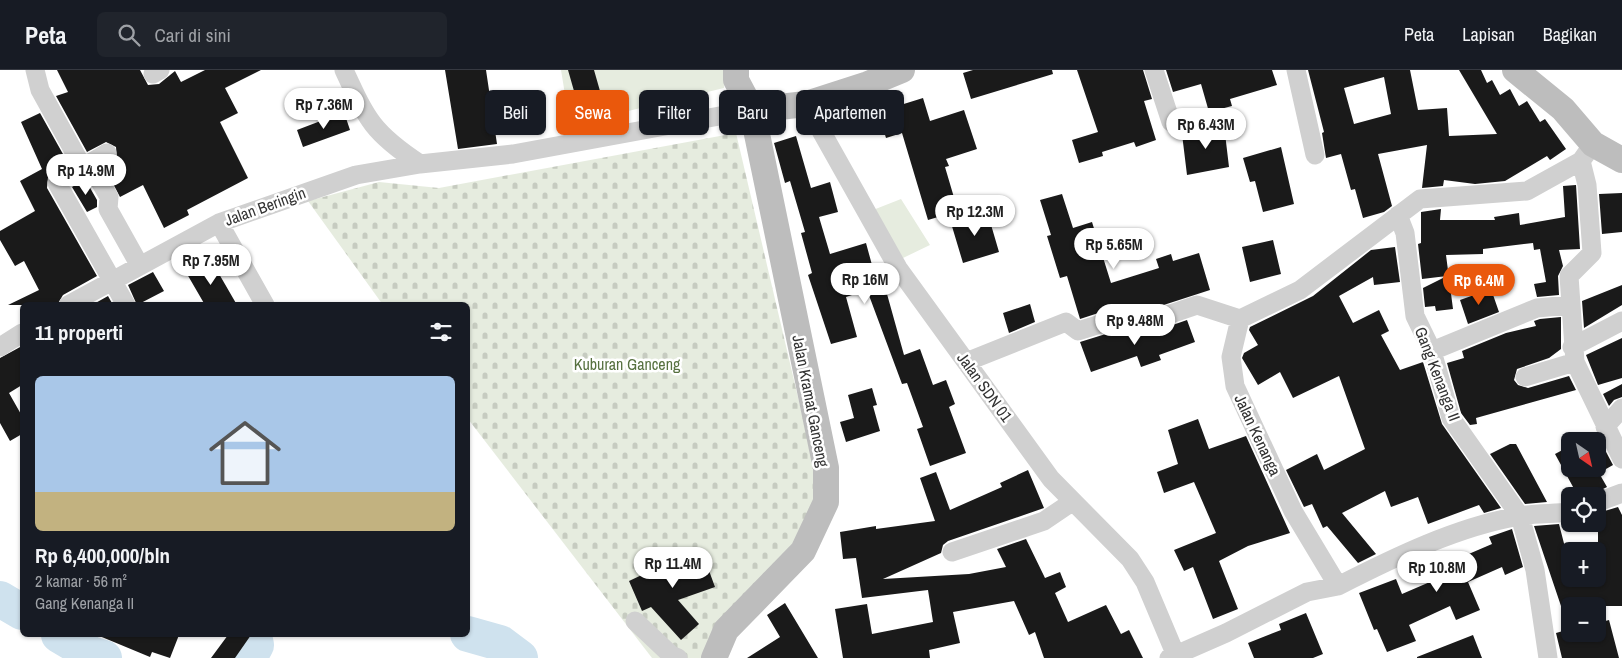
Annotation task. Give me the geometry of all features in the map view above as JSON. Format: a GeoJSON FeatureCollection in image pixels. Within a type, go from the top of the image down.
{"type":"FeatureCollection","features":[{"type":"Feature","properties":{"kind":"street"},"geometry":{"type":"LineString","coordinates":[[35,70],[40,90],[109,197],[108,209],[140,266]]}},
{"type":"Feature","properties":{"kind":"street"},"geometry":{"type":"LineString","coordinates":[[344,70],[365,115],[379,133],[420,164]]}},
{"type":"Feature","properties":{"kind":"street","name":"Jalan Kramat Ganceng"},"geometry":{"type":"LineString","coordinates":[[736,70],[736,80],[741,90]]}},
{"type":"Feature","properties":{"kind":"street"},"geometry":{"type":"LineString","coordinates":[[849,90],[902,70]]}},
{"type":"Feature","properties":{"kind":"street"},"geometry":{"type":"LineString","coordinates":[[1154,70],[1171,122]]}},
{"type":"Feature","properties":{"kind":"street"},"geometry":{"type":"LineString","coordinates":[[1296,70],[1315,155]]}},
{"type":"Feature","properties":{"kind":"street"},"geometry":{"type":"LineString","coordinates":[[1524,73],[1563,109],[1587,152],[1586,185],[1592,253],[1569,276],[1573,355],[1605,427],[1622,459]]}},
{"type":"Feature","properties":{"kind":"street","name":"Jalan Beringin"},"geometry":{"type":"LineString","coordinates":[[73,302],[219,224],[356,175],[420,164],[513,154],[719,116]]}},
{"type":"Feature","properties":{"kind":"street","name":"Jalan Kramat Ganceng"},"geometry":{"type":"LineString","coordinates":[[714,658],[726,630],[802,551],[826,502],[826,468],[757,135]]}},
{"type":"Feature","properties":{"kind":"street","name":"Jalan SDN 01"},"geometry":{"type":"LineString","coordinates":[[823,135],[898,268],[1051,479],[1130,559],[1140,574],[1174,657]]}},
{"type":"Feature","properties":{"kind":"street"},"geometry":{"type":"LineString","coordinates":[[966,362],[1066,322],[1078,331],[1126,316],[1140,324],[1197,305],[1240,319],[1300,290],[1420,199],[1527,191],[1587,152],[1622,160]]}},
{"type":"Feature","properties":{"kind":"street"},"geometry":{"type":"LineString","coordinates":[[107,153],[57,183],[58,188],[124,302]]}},
{"type":"Feature","properties":{"kind":"street","name":"Gang Kenanga II"},"geometry":{"type":"LineString","coordinates":[[1398,215],[1405,234],[1415,316],[1432,351],[1451,418],[1520,516],[1535,570],[1548,658]]}},
{"type":"Feature","properties":{"kind":"street"},"geometry":{"type":"LineString","coordinates":[[219,224],[263,302]]}},
{"type":"Feature","properties":{"kind":"street"},"geometry":{"type":"LineString","coordinates":[[1432,351],[1537,308],[1570,305]]}},
{"type":"Feature","properties":{"kind":"street","name":"Jalan Kenanga"},"geometry":{"type":"LineString","coordinates":[[1240,319],[1231,357],[1235,386],[1293,510],[1338,586]]}},
{"type":"Feature","properties":{"kind":"street"},"geometry":{"type":"LineString","coordinates":[[1525,377],[1573,355],[1622,321]]}},
{"type":"Feature","properties":{"kind":"street"},"geometry":{"type":"LineString","coordinates":[[0,347],[20,334]]}},
{"type":"Feature","properties":{"kind":"street"},"geometry":{"type":"LineString","coordinates":[[1605,427],[1622,408]]}},
{"type":"Feature","properties":{"kind":"street"},"geometry":{"type":"LineString","coordinates":[[1606,499],[1622,492]]}},
{"type":"Feature","properties":{"kind":"street"},"geometry":{"type":"LineString","coordinates":[[952,552],[1044,520],[1072,502]]}},
{"type":"Feature","properties":{"kind":"street"},"geometry":{"type":"LineString","coordinates":[[1174,657],[1307,592],[1338,586],[1384,563],[1461,532],[1520,516],[1561,513]]}},
{"type":"Feature","properties":{"kind":"street"},"geometry":{"type":"LineString","coordinates":[[635,621],[671,655],[678,658]]}},
{"type":"Feature","properties":{"kind":"green space"},"geometry":{"type":"Polygon","coordinates":[[[561,70],[725,70],[724,88],[709,92],[709,90],[639,90],[639,108],[629,111],[629,90],[564,90],[561,70]]]}},
{"type":"Feature","properties":{"kind":"green space","name":"Kuburan Ganceng"},"geometry":{"type":"Polygon","coordinates":[[[725,135],[736,135],[820,491],[785,563],[703,658],[652,658],[470,422],[470,302],[381,302],[308,201],[379,182],[439,188],[725,135]]]}},
{"type":"Feature","properties":{"kind":"green space"},"geometry":{"type":"Polygon","coordinates":[[[901,199],[930,245],[903,258],[873,210],[901,199]]]}},
{"type":"Feature","properties":{"kind":"building"},"geometry":{"type":"Polygon","coordinates":[[[57,70],[140,70],[148,85],[159,84],[175,71],[181,82],[205,70],[261,70],[225,88],[238,113],[220,122],[248,178],[187,210],[189,215],[164,228],[143,185],[120,197],[105,168],[117,159],[116,147],[106,142],[87,152],[56,96],[68,92],[57,70]]]}},
{"type":"Feature","properties":{"kind":"building"},"geometry":{"type":"Polygon","coordinates":[[[445,70],[486,70],[489,90],[485,90],[485,135],[496,135],[497,144],[458,149],[445,70]]]}},
{"type":"Feature","properties":{"kind":"building"},"geometry":{"type":"Polygon","coordinates":[[[568,70],[594,70],[600,90],[574,90],[568,70]]]}},
{"type":"Feature","properties":{"kind":"building"},"geometry":{"type":"Polygon","coordinates":[[[973,70],[1052,70],[1053,74],[971,99],[963,73],[973,70]]]}},
{"type":"Feature","properties":{"kind":"building"},"geometry":{"type":"Polygon","coordinates":[[[1077,70],[1143,70],[1152,99],[1144,101],[1156,140],[1136,147],[1134,142],[1102,152],[1103,156],[1079,163],[1072,140],[1098,132],[1077,70]]]}},
{"type":"Feature","properties":{"kind":"building"},"geometry":{"type":"Polygon","coordinates":[[[1166,70],[1272,70],[1277,85],[1230,99],[1232,106],[1209,112],[1201,84],[1173,92],[1166,70]]]}},
{"type":"Feature","properties":{"kind":"building"},"geometry":{"type":"Polygon","coordinates":[[[1308,70],[1410,70],[1418,110],[1447,108],[1449,136],[1497,134],[1459,70],[1481,70],[1487,83],[1492,80],[1500,95],[1510,89],[1519,106],[1527,101],[1540,122],[1545,119],[1566,149],[1550,160],[1547,156],[1505,181],[1475,184],[1444,180],[1443,186],[1422,188],[1427,145],[1378,154],[1392,206],[1384,212],[1363,218],[1355,189],[1351,190],[1341,154],[1326,158],[1322,133],[1324,132],[1308,70]],[[1384,77],[1344,88],[1354,124],[1391,114],[1384,77]]]}},
{"type":"Feature","properties":{"kind":"building"},"geometry":{"type":"Polygon","coordinates":[[[923,98],[930,121],[964,110],[977,149],[946,159],[949,166],[945,167],[958,211],[928,220],[903,135],[904,104],[923,98]]]}},
{"type":"Feature","properties":{"kind":"building"},"geometry":{"type":"Polygon","coordinates":[[[344,112],[350,130],[303,147],[297,130],[344,112]]]}},
{"type":"Feature","properties":{"kind":"building"},"geometry":{"type":"Polygon","coordinates":[[[40,113],[68,163],[48,177],[47,188],[97,276],[63,295],[59,302],[20,302],[20,305],[8,305],[39,290],[24,261],[15,266],[0,240],[0,231],[35,211],[20,181],[42,169],[21,122],[40,113]]]}},
{"type":"Feature","properties":{"kind":"building"},"geometry":{"type":"Polygon","coordinates":[[[1224,125],[1229,167],[1187,175],[1182,134],[1224,125]]]}},
{"type":"Feature","properties":{"kind":"building"},"geometry":{"type":"Polygon","coordinates":[[[885,135],[896,135],[886,138],[885,135]]]}},
{"type":"Feature","properties":{"kind":"building"},"geometry":{"type":"Polygon","coordinates":[[[796,136],[811,188],[830,182],[838,212],[819,217],[830,254],[866,243],[875,276],[884,273],[890,293],[887,294],[904,355],[920,349],[933,385],[946,380],[955,404],[949,407],[966,453],[930,466],[917,429],[923,427],[907,383],[902,384],[867,290],[846,297],[857,337],[831,344],[808,275],[812,273],[801,233],[805,232],[790,181],[785,183],[774,143],[796,136]]]}},
{"type":"Feature","properties":{"kind":"building"},"geometry":{"type":"Polygon","coordinates":[[[1281,147],[1294,204],[1263,212],[1255,181],[1250,182],[1243,158],[1281,147]]]}},
{"type":"Feature","properties":{"kind":"building"},"geometry":{"type":"Polygon","coordinates":[[[85,179],[97,200],[97,207],[87,212],[72,187],[85,179]]]}},
{"type":"Feature","properties":{"kind":"building"},"geometry":{"type":"Polygon","coordinates":[[[1576,185],[1580,249],[1559,250],[1563,266],[1558,276],[1559,295],[1537,297],[1534,284],[1546,282],[1540,249],[1534,250],[1533,243],[1483,249],[1483,254],[1446,255],[1453,309],[1436,311],[1435,306],[1425,307],[1423,288],[1447,276],[1422,279],[1418,244],[1421,243],[1421,212],[1441,209],[1440,220],[1495,220],[1494,217],[1519,213],[1520,225],[1565,217],[1563,186],[1576,185]]]}},
{"type":"Feature","properties":{"kind":"building"},"geometry":{"type":"Polygon","coordinates":[[[1622,193],[1622,232],[1602,234],[1599,194],[1622,193]]]}},
{"type":"Feature","properties":{"kind":"building"},"geometry":{"type":"Polygon","coordinates":[[[1062,194],[1073,228],[1092,222],[1111,283],[1159,268],[1156,259],[1171,254],[1173,261],[1199,253],[1210,290],[1142,312],[1131,306],[1123,305],[1080,319],[1067,276],[1060,278],[1047,236],[1051,235],[1040,200],[1062,194]]]}},
{"type":"Feature","properties":{"kind":"building"},"geometry":{"type":"Polygon","coordinates":[[[987,211],[999,252],[963,263],[951,223],[987,211]]]}},
{"type":"Feature","properties":{"kind":"building"},"geometry":{"type":"Polygon","coordinates":[[[1273,240],[1281,274],[1250,282],[1242,247],[1273,240]]]}},
{"type":"Feature","properties":{"kind":"building"},"geometry":{"type":"Polygon","coordinates":[[[1395,247],[1400,282],[1374,285],[1373,277],[1339,296],[1353,323],[1379,310],[1389,331],[1381,335],[1400,370],[1423,362],[1442,424],[1501,508],[1484,513],[1479,505],[1428,524],[1418,497],[1391,507],[1385,491],[1342,513],[1376,554],[1358,563],[1327,526],[1323,528],[1312,504],[1304,507],[1286,470],[1317,454],[1324,470],[1365,449],[1339,376],[1293,398],[1280,372],[1258,385],[1242,358],[1244,353],[1258,345],[1249,330],[1250,327],[1313,296],[1371,250],[1395,247]]]}},
{"type":"Feature","properties":{"kind":"building"},"geometry":{"type":"Polygon","coordinates":[[[211,260],[235,302],[203,302],[187,274],[211,260]]]}},
{"type":"Feature","properties":{"kind":"building"},"geometry":{"type":"Polygon","coordinates":[[[153,272],[164,291],[143,302],[136,302],[128,285],[153,272]]]}},
{"type":"Feature","properties":{"kind":"building"},"geometry":{"type":"Polygon","coordinates":[[[1622,285],[1622,305],[1584,328],[1582,301],[1622,285]]]}},
{"type":"Feature","properties":{"kind":"building"},"geometry":{"type":"Polygon","coordinates":[[[1491,289],[1499,312],[1468,324],[1460,300],[1491,289]]]}},
{"type":"Feature","properties":{"kind":"building"},"geometry":{"type":"Polygon","coordinates":[[[108,296],[111,302],[97,302],[108,296]]]}},
{"type":"Feature","properties":{"kind":"building"},"geometry":{"type":"Polygon","coordinates":[[[1030,304],[1035,322],[1009,333],[1003,313],[1030,304]]]}},
{"type":"Feature","properties":{"kind":"building"},"geometry":{"type":"Polygon","coordinates":[[[1561,317],[1561,349],[1549,358],[1517,369],[1514,380],[1518,385],[1528,388],[1569,376],[1576,390],[1476,418],[1477,424],[1470,425],[1461,413],[1447,363],[1464,358],[1462,351],[1506,333],[1536,326],[1534,321],[1561,317]]]}},
{"type":"Feature","properties":{"kind":"building"},"geometry":{"type":"Polygon","coordinates":[[[1187,320],[1195,342],[1159,355],[1161,360],[1141,367],[1137,356],[1091,372],[1080,342],[1125,328],[1136,334],[1144,335],[1187,320]]]}},
{"type":"Feature","properties":{"kind":"building"},"geometry":{"type":"Polygon","coordinates":[[[1622,338],[1622,378],[1598,385],[1586,355],[1622,338]]]}},
{"type":"Feature","properties":{"kind":"building"},"geometry":{"type":"Polygon","coordinates":[[[20,347],[20,386],[9,393],[20,412],[20,435],[10,441],[0,423],[0,358],[20,347]]]}},
{"type":"Feature","properties":{"kind":"building"},"geometry":{"type":"Polygon","coordinates":[[[1622,384],[1622,397],[1614,400],[1609,406],[1603,394],[1622,384]]]}},
{"type":"Feature","properties":{"kind":"building"},"geometry":{"type":"Polygon","coordinates":[[[872,388],[877,405],[873,406],[880,431],[846,442],[840,422],[854,418],[848,395],[872,388]]]}},
{"type":"Feature","properties":{"kind":"building"},"geometry":{"type":"Polygon","coordinates":[[[1198,419],[1209,449],[1246,436],[1290,533],[1248,546],[1219,561],[1238,609],[1213,619],[1193,567],[1184,571],[1174,550],[1216,533],[1194,482],[1164,493],[1157,472],[1178,464],[1168,430],[1198,419]]]}},
{"type":"Feature","properties":{"kind":"building"},"geometry":{"type":"Polygon","coordinates":[[[1510,444],[1516,444],[1547,502],[1525,504],[1490,454],[1510,444]]]}},
{"type":"Feature","properties":{"kind":"building"},"geometry":{"type":"Polygon","coordinates":[[[1561,451],[1561,465],[1555,454],[1561,451]]]}},
{"type":"Feature","properties":{"kind":"building"},"geometry":{"type":"Polygon","coordinates":[[[1606,452],[1613,465],[1606,469],[1606,452]]]}},
{"type":"Feature","properties":{"kind":"building"},"geometry":{"type":"Polygon","coordinates":[[[1028,470],[1044,508],[948,541],[943,545],[941,553],[883,579],[969,574],[1006,567],[997,549],[1026,539],[1045,578],[1060,572],[1066,587],[1055,593],[1068,622],[1106,605],[1121,634],[1129,630],[1143,658],[1044,658],[1035,632],[1029,635],[1014,601],[953,612],[960,643],[929,650],[930,658],[843,658],[835,609],[867,604],[872,634],[933,622],[928,590],[862,598],[856,558],[843,559],[840,532],[876,526],[876,529],[935,521],[920,478],[936,472],[950,510],[1002,487],[1000,483],[1028,470]]]}},
{"type":"Feature","properties":{"kind":"building"},"geometry":{"type":"Polygon","coordinates":[[[1568,478],[1602,478],[1607,487],[1606,488],[1573,487],[1568,478]]]}},
{"type":"Feature","properties":{"kind":"building"},"geometry":{"type":"Polygon","coordinates":[[[1618,507],[1622,515],[1622,606],[1606,606],[1606,597],[1561,597],[1561,606],[1534,526],[1559,524],[1564,542],[1561,542],[1561,587],[1606,587],[1606,542],[1598,542],[1598,532],[1606,532],[1606,511],[1618,507]]]}},
{"type":"Feature","properties":{"kind":"building"},"geometry":{"type":"Polygon","coordinates":[[[1512,529],[1523,567],[1505,575],[1502,567],[1468,582],[1480,610],[1456,620],[1450,606],[1409,625],[1416,641],[1387,652],[1377,629],[1374,630],[1359,593],[1396,579],[1402,594],[1467,566],[1464,556],[1492,544],[1489,537],[1512,529]]]}},
{"type":"Feature","properties":{"kind":"building"},"geometry":{"type":"Polygon","coordinates":[[[683,548],[688,562],[704,557],[715,587],[678,600],[699,624],[681,640],[651,607],[642,611],[629,581],[646,573],[644,568],[668,557],[667,554],[683,548]]]}},
{"type":"Feature","properties":{"kind":"building"},"geometry":{"type":"Polygon","coordinates":[[[785,603],[818,658],[747,658],[780,637],[767,615],[785,603]]]}},
{"type":"Feature","properties":{"kind":"building"},"geometry":{"type":"Polygon","coordinates":[[[1306,613],[1323,654],[1313,658],[1254,658],[1248,643],[1281,630],[1279,624],[1306,613]]]}},
{"type":"Feature","properties":{"kind":"building"},"geometry":{"type":"Polygon","coordinates":[[[1609,620],[1619,658],[1562,658],[1556,633],[1561,632],[1561,642],[1606,642],[1606,621],[1609,620]]]}},
{"type":"Feature","properties":{"kind":"building"},"geometry":{"type":"Polygon","coordinates":[[[1473,635],[1482,658],[1417,658],[1417,657],[1473,635]]]}},
{"type":"Feature","properties":{"kind":"building"},"geometry":{"type":"Polygon","coordinates":[[[102,637],[178,637],[170,658],[152,652],[150,657],[102,637]]]}},
{"type":"Feature","properties":{"kind":"building"},"geometry":{"type":"Polygon","coordinates":[[[227,637],[250,637],[235,658],[211,658],[227,637]]]}},
{"type":"Feature","properties":{"kind":"waterway"},"geometry":{"type":"LineString","coordinates":[[0,599],[20,611]]}},
{"type":"Feature","properties":{"kind":"waterway"},"geometry":{"type":"LineString","coordinates":[[470,635],[500,643],[520,658]]}},
{"type":"Feature","properties":{"kind":"waterway"},"geometry":{"type":"LineString","coordinates":[[62,637],[91,654],[104,658]]}},
{"type":"Feature","properties":{"kind":"waterway"},"geometry":{"type":"LineString","coordinates":[[249,658],[256,645],[254,637]]}}]}
